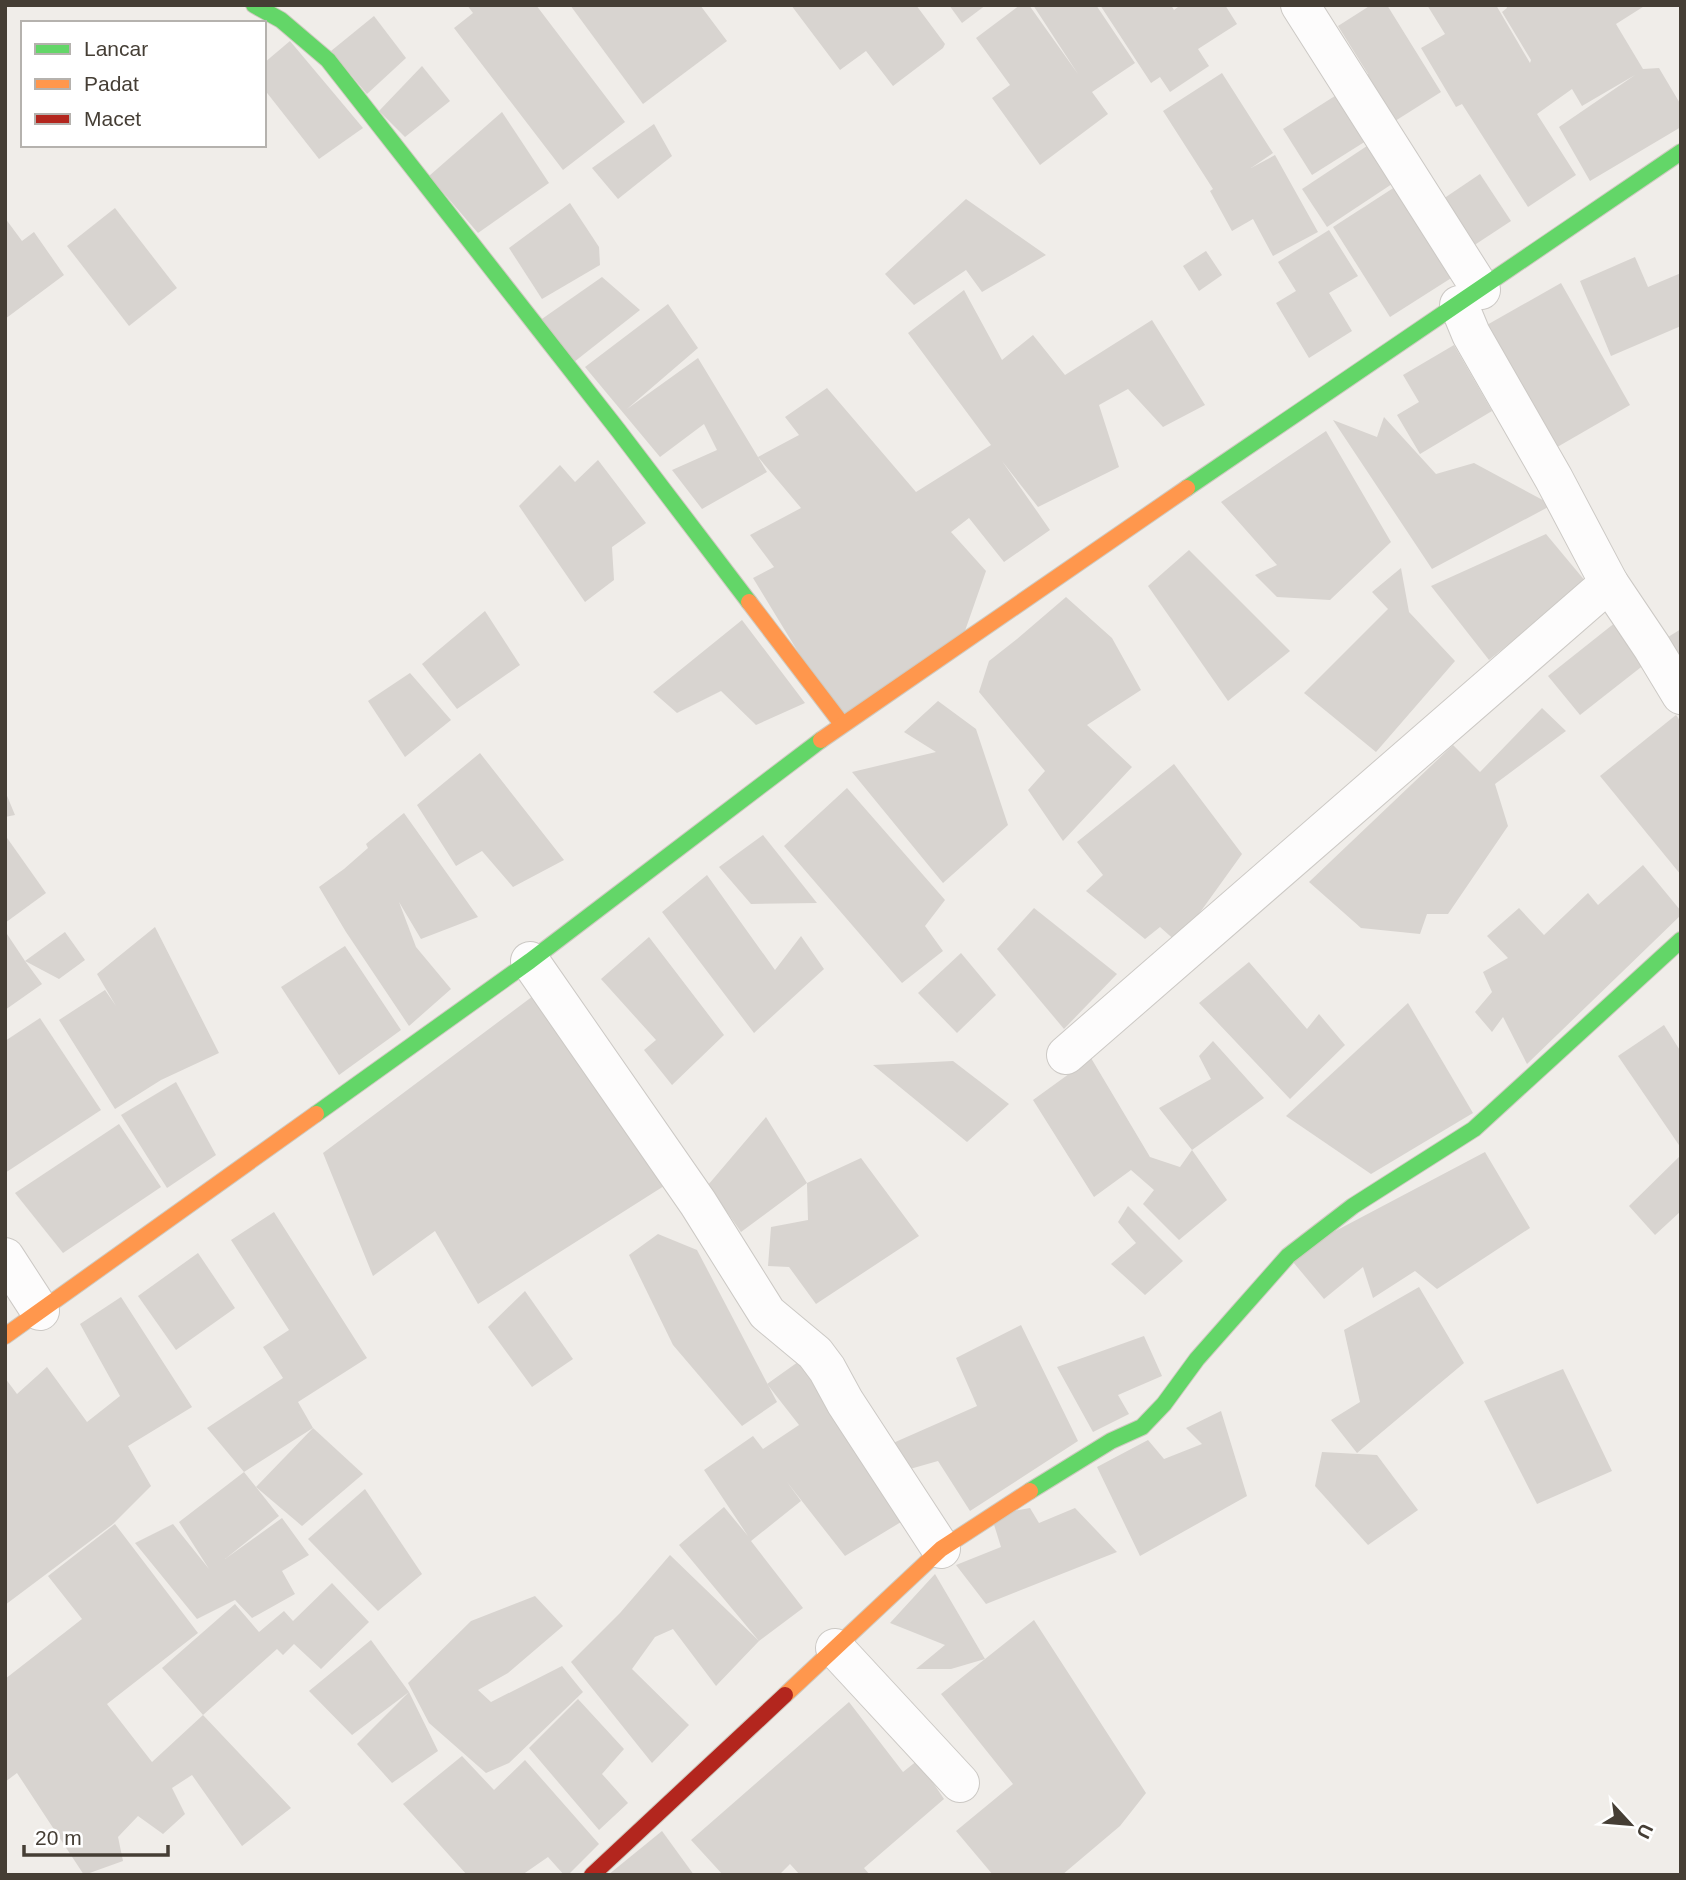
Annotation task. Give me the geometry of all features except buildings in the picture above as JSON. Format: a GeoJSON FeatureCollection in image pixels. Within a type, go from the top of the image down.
{"type":"FeatureCollection","features":[{"type":"Feature","properties":{"kind":"street"},"geometry":{"type":"LineString","coordinates":[[254,5],[281,20],[328,61],[618,430],[842,724]]}},
{"type":"Feature","properties":{"kind":"street"},"geometry":{"type":"LineString","coordinates":[[1300,5],[1470,297],[1471,334],[1554,479],[1609,583],[1681,695]]}},
{"type":"Feature","properties":{"kind":"street"},"geometry":{"type":"LineString","coordinates":[[5,1336],[530,961],[842,724],[1681,152]]}},
{"type":"Feature","properties":{"kind":"street"},"geometry":{"type":"LineString","coordinates":[[1066,1055],[1609,583]]}},
{"type":"Feature","properties":{"kind":"street"},"geometry":{"type":"LineString","coordinates":[[592,1875],[941,1549],[1111,1441],[1142,1427],[1164,1404],[1197,1359],[1288,1256],[1353,1206],[1474,1129],[1681,940]]}},
{"type":"Feature","properties":{"kind":"street"},"geometry":{"type":"LineString","coordinates":[[530,961],[698,1203],[767,1313],[815,1353],[827,1369],[845,1402],[941,1549]]}},
{"type":"Feature","properties":{"kind":"street"},"geometry":{"type":"LineString","coordinates":[[5,1257],[40,1311]]}},
{"type":"Feature","properties":{"kind":"street"},"geometry":{"type":"LineString","coordinates":[[835,1648],[960,1783]]}},
{"type":"Feature","properties":{"kind":"traffic: fast"},"geometry":{"type":"LineString","coordinates":[[254,5],[281,20],[328,60],[749,602]]}},
{"type":"Feature","properties":{"kind":"traffic: fast"},"geometry":{"type":"LineString","coordinates":[[1187,488],[1681,152]]}},
{"type":"Feature","properties":{"kind":"traffic: fast"},"geometry":{"type":"LineString","coordinates":[[316,1114],[530,961],[821,740]]}},
{"type":"Feature","properties":{"kind":"traffic: fast"},"geometry":{"type":"LineString","coordinates":[[1030,1491],[1111,1441],[1142,1427],[1164,1404],[1197,1359],[1288,1256],[1353,1206],[1474,1129],[1681,940]]}},
{"type":"Feature","properties":{"kind":"traffic: slow"},"geometry":{"type":"LineString","coordinates":[[821,740],[1187,488]]}},
{"type":"Feature","properties":{"kind":"traffic: slow"},"geometry":{"type":"LineString","coordinates":[[749,602],[842,724]]}},
{"type":"Feature","properties":{"kind":"traffic: slow"},"geometry":{"type":"LineString","coordinates":[[5,1336],[316,1114]]}},
{"type":"Feature","properties":{"kind":"traffic: slow"},"geometry":{"type":"LineString","coordinates":[[785,1695],[941,1549],[1030,1491]]}},
{"type":"Feature","properties":{"kind":"traffic: jam"},"geometry":{"type":"LineString","coordinates":[[592,1875],[785,1695]]}}]}
